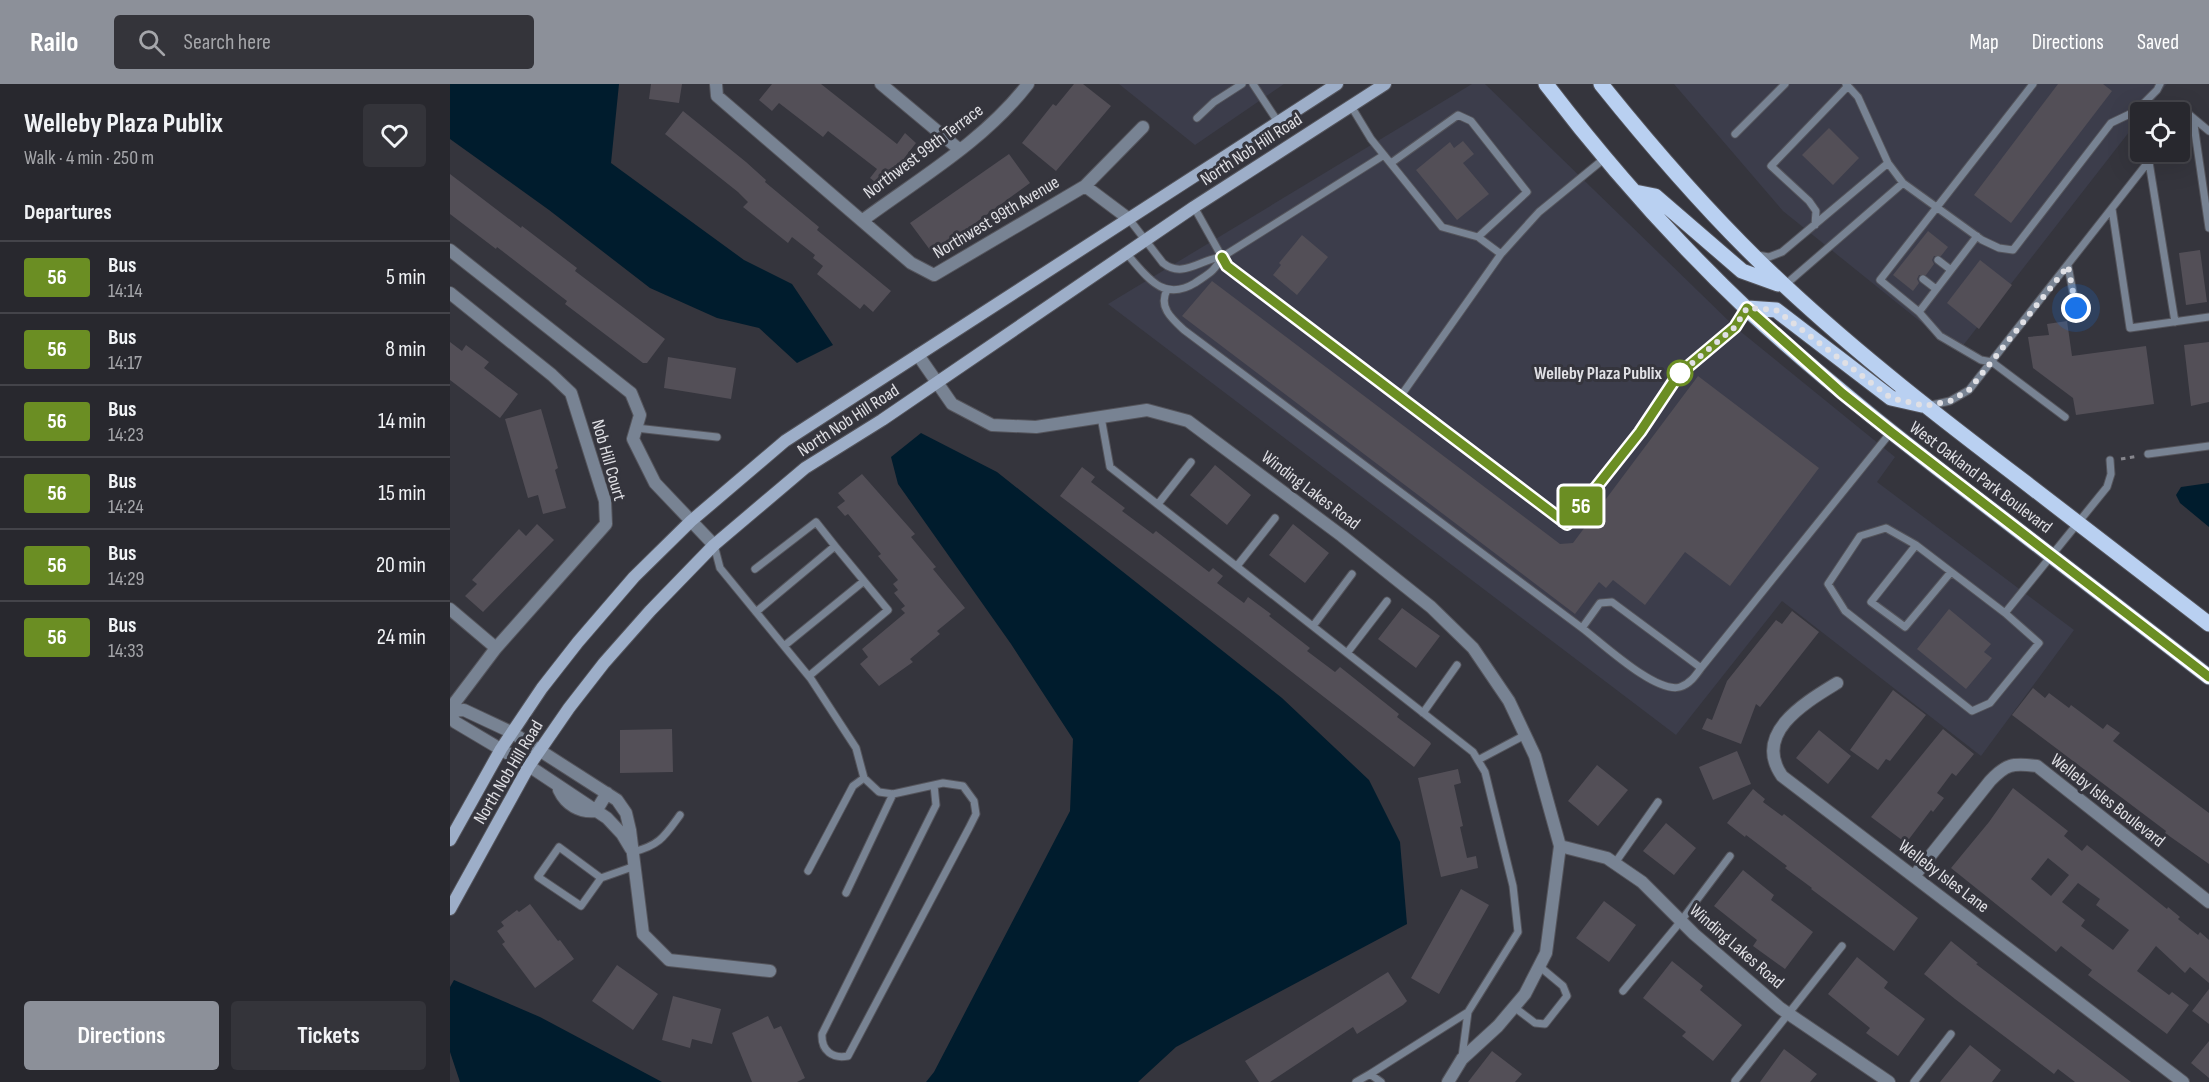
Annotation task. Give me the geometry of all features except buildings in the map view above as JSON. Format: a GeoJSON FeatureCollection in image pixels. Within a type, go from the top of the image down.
{"type":"FeatureCollection","features":[{"type":"Feature","properties":{"kind":"main road","name":"North Nob Hill Road"},"geometry":{"type":"LineString","coordinates":[[450,840],[511,732],[542,688],[578,642],[634,578],[691,521],[785,441],[1337,84]]}},
{"type":"Feature","properties":{"kind":"main road","name":"North Nob Hill Road"},"geometry":{"type":"LineString","coordinates":[[450,909],[529,766],[569,708],[604,663],[650,611],[714,545],[806,468],[936,383],[1144,240],[1385,84]]}},
{"type":"Feature","properties":{"kind":"main road","name":"West Oakland Park Boulevard"},"geometry":{"type":"LineString","coordinates":[[1546,84],[1605,158],[1695,258],[1834,387],[2209,677]]}},
{"type":"Feature","properties":{"kind":"main road","name":"West Oakland Park Boulevard"},"geometry":{"type":"LineString","coordinates":[[1601,84],[1657,153],[1784,286],[1925,406],[2209,624]]}},
{"type":"Feature","properties":{"kind":"main road"},"geometry":{"type":"LineString","coordinates":[[1635,192],[1655,196],[1742,271],[1784,286]]}},
{"type":"Feature","properties":{"kind":"main road"},"geometry":{"type":"LineString","coordinates":[[1747,308],[1776,310],[1891,398],[1925,406]]}},
{"type":"Feature","properties":{"kind":"street"},"geometry":{"type":"LineString","coordinates":[[716,84],[717,96],[862,220]]}},
{"type":"Feature","properties":{"kind":"street"},"geometry":{"type":"LineString","coordinates":[[881,84],[960,150]]}},
{"type":"Feature","properties":{"kind":"street","name":"Northwest 99th Terrace"},"geometry":{"type":"LineString","coordinates":[[862,220],[989,127],[1028,84]]}},
{"type":"Feature","properties":{"kind":"street","name":"Northwest 99th Avenue"},"geometry":{"type":"LineString","coordinates":[[862,220],[911,263],[934,275],[1085,186],[1143,127]]}},
{"type":"Feature","properties":{"kind":"street"},"geometry":{"type":"LineString","coordinates":[[1085,186],[1129,219]]}},
{"type":"Feature","properties":{"kind":"street","name":"Nob Hill Court"},"geometry":{"type":"LineString","coordinates":[[450,250],[631,393],[640,415],[633,439],[655,483],[714,545]]}},
{"type":"Feature","properties":{"kind":"street","name":"Nob Hill Court"},"geometry":{"type":"LineString","coordinates":[[450,292],[571,393],[605,501],[606,524],[496,648],[450,711]]}},
{"type":"Feature","properties":{"kind":"street","name":"Winding Lakes Road"},"geometry":{"type":"LineString","coordinates":[[918,355],[952,404],[992,425],[1036,427],[1147,410],[1188,421],[1342,536],[1431,607],[1473,648],[1509,701],[1535,756],[1560,846],[1546,953],[1525,994],[1498,1026],[1462,1059],[1448,1082]]}},
{"type":"Feature","properties":{"kind":"street"},"geometry":{"type":"LineString","coordinates":[[450,609],[496,648]]}},
{"type":"Feature","properties":{"kind":"street","name":"Welleby Isles Lane"},"geometry":{"type":"LineString","coordinates":[[1837,683],[1802,705],[1775,738],[1772,750],[1775,767],[1782,776],[1915,875],[2183,1082]]}},
{"type":"Feature","properties":{"kind":"street"},"geometry":{"type":"LineString","coordinates":[[633,852],[622,834],[607,818],[529,766],[455,722],[450,711],[464,710],[511,732],[617,800],[626,813],[633,852],[635,866],[643,934],[669,960],[770,971]]}},
{"type":"Feature","properties":{"kind":"street","name":"Welleby Isles Boulevard"},"geometry":{"type":"LineString","coordinates":[[1915,875],[1990,781],[2003,767],[2018,764],[2037,766],[2209,902]]}},
{"type":"Feature","properties":{"kind":"street"},"geometry":{"type":"LineString","coordinates":[[596,811],[607,793]]}},
{"type":"Feature","properties":{"kind":"street","name":"Winding Lakes Road"},"geometry":{"type":"LineString","coordinates":[[1560,846],[1607,858],[1642,882],[1681,921],[1789,1013],[1889,1082]]}},
{"type":"Feature","properties":{"kind":"lane"},"geometry":{"type":"LineString","coordinates":[[1197,118],[1214,102],[1242,84]]}},
{"type":"Feature","properties":{"kind":"lane"},"geometry":{"type":"LineString","coordinates":[[1253,84],[1278,122]]}},
{"type":"Feature","properties":{"kind":"lane"},"geometry":{"type":"LineString","coordinates":[[1735,134],[1785,84]]}},
{"type":"Feature","properties":{"kind":"lane"},"geometry":{"type":"LineString","coordinates":[[2033,84],[1936,208],[1900,261],[1881,280],[1919,312],[1940,336],[1981,360],[1992,362],[2066,417]]}},
{"type":"Feature","properties":{"kind":"lane"},"geometry":{"type":"LineString","coordinates":[[1815,225],[1816,212],[1809,201],[1771,166],[1847,85],[1858,97],[1888,163],[1903,183],[1977,236],[1999,248],[2013,250],[2111,123],[2136,111],[2160,84]]}},
{"type":"Feature","properties":{"kind":"lane"},"geometry":{"type":"LineString","coordinates":[[1351,106],[1371,139],[1442,227],[1478,237],[1501,254]]}},
{"type":"Feature","properties":{"kind":"lane"},"geometry":{"type":"LineString","coordinates":[[1391,163],[1458,115],[1471,121],[1527,192],[1478,237]]}},
{"type":"Feature","properties":{"kind":"lane"},"geometry":{"type":"LineString","coordinates":[[2190,115],[2209,131]]}},
{"type":"Feature","properties":{"kind":"lane"},"geometry":{"type":"LineString","coordinates":[[2193,118],[2209,228]]}},
{"type":"Feature","properties":{"kind":"lane"},"geometry":{"type":"LineString","coordinates":[[1129,219],[1163,263],[1170,269],[1185,270],[1210,258],[1222,257],[1384,155]]}},
{"type":"Feature","properties":{"kind":"lane"},"geometry":{"type":"LineString","coordinates":[[1400,397],[1501,254],[1539,212],[1605,158]]}},
{"type":"Feature","properties":{"kind":"lane"},"geometry":{"type":"LineString","coordinates":[[1925,406],[1950,401],[1969,390],[2149,162]]}},
{"type":"Feature","properties":{"kind":"lane"},"geometry":{"type":"LineString","coordinates":[[2149,162],[2175,322]]}},
{"type":"Feature","properties":{"kind":"lane"},"geometry":{"type":"LineString","coordinates":[[1751,254],[1769,257],[1782,252],[1888,163]]}},
{"type":"Feature","properties":{"kind":"lane"},"geometry":{"type":"LineString","coordinates":[[1784,286],[1903,183]]}},
{"type":"Feature","properties":{"kind":"lane"},"geometry":{"type":"LineString","coordinates":[[1194,207],[1227,266],[1567,524],[1640,432],[1678,375],[1735,327],[1747,308]]}},
{"type":"Feature","properties":{"kind":"lane"},"geometry":{"type":"LineString","coordinates":[[2112,209],[2130,328],[2209,317]]}},
{"type":"Feature","properties":{"kind":"lane"},"geometry":{"type":"LineString","coordinates":[[1919,312],[1977,236]]}},
{"type":"Feature","properties":{"kind":"lane"},"geometry":{"type":"LineString","coordinates":[[1126,253],[1157,286],[1176,291],[1186,288],[1216,270],[1222,257]]}},
{"type":"Feature","properties":{"kind":"lane"},"geometry":{"type":"LineString","coordinates":[[1938,260],[1951,270]]}},
{"type":"Feature","properties":{"kind":"lane"},"geometry":{"type":"LineString","coordinates":[[2068,266],[2076,308]]}},
{"type":"Feature","properties":{"kind":"lane"},"geometry":{"type":"LineString","coordinates":[[1923,279],[1936,289]]}},
{"type":"Feature","properties":{"kind":"lane"},"geometry":{"type":"LineString","coordinates":[[1167,290],[1164,297],[1166,309],[1171,318],[1184,330],[1648,678],[1666,687],[1680,687],[1691,681],[1891,432]]}},
{"type":"Feature","properties":{"kind":"lane"},"geometry":{"type":"LineString","coordinates":[[1101,417],[1110,466],[1473,752],[1485,772],[1513,886],[1518,932],[1468,1012],[1462,1059]]}},
{"type":"Feature","properties":{"kind":"lane"},"geometry":{"type":"LineString","coordinates":[[636,428],[717,437]]}},
{"type":"Feature","properties":{"kind":"lane"},"geometry":{"type":"LineString","coordinates":[[2148,454],[2209,446]]}},
{"type":"Feature","properties":{"kind":"lane"},"geometry":{"type":"LineString","coordinates":[[2005,613],[2107,487],[2111,474],[2110,460]]}},
{"type":"Feature","properties":{"kind":"lane"},"geometry":{"type":"LineString","coordinates":[[1158,504],[1191,462]]}},
{"type":"Feature","properties":{"kind":"lane"},"geometry":{"type":"LineString","coordinates":[[1237,566],[1275,518]]}},
{"type":"Feature","properties":{"kind":"lane"},"geometry":{"type":"LineString","coordinates":[[755,569],[816,522],[888,610],[809,676]]}},
{"type":"Feature","properties":{"kind":"lane"},"geometry":{"type":"LineString","coordinates":[[1886,528],[1916,544],[1951,572],[2005,613],[2039,643],[1990,703],[1972,711],[1845,611],[1828,584],[1860,536],[1886,528]]}},
{"type":"Feature","properties":{"kind":"lane"},"geometry":{"type":"LineString","coordinates":[[1916,544],[1871,602],[1905,627],[1951,572]]}},
{"type":"Feature","properties":{"kind":"lane"},"geometry":{"type":"LineString","coordinates":[[714,545],[720,568],[809,676],[856,748],[864,778],[879,792],[892,794],[943,783],[963,786],[974,801],[976,814],[848,1056],[838,1058],[827,1051],[821,1042],[822,1034],[936,805],[934,785]]}},
{"type":"Feature","properties":{"kind":"lane"},"geometry":{"type":"LineString","coordinates":[[756,612],[835,546]]}},
{"type":"Feature","properties":{"kind":"lane"},"geometry":{"type":"LineString","coordinates":[[1313,626],[1352,574]]}},
{"type":"Feature","properties":{"kind":"lane"},"geometry":{"type":"LineString","coordinates":[[784,646],[864,581]]}},
{"type":"Feature","properties":{"kind":"lane"},"geometry":{"type":"LineString","coordinates":[[1347,653],[1387,601]]}},
{"type":"Feature","properties":{"kind":"lane"},"geometry":{"type":"LineString","coordinates":[[1582,628],[1600,603],[1612,602],[1701,669]]}},
{"type":"Feature","properties":{"kind":"lane"},"geometry":{"type":"LineString","coordinates":[[1424,713],[1457,665]]}},
{"type":"Feature","properties":{"kind":"lane"},"geometry":{"type":"LineString","coordinates":[[1478,760],[1525,735]]}},
{"type":"Feature","properties":{"kind":"lane"},"geometry":{"type":"LineString","coordinates":[[808,871],[853,786],[864,778]]}},
{"type":"Feature","properties":{"kind":"lane"},"geometry":{"type":"LineString","coordinates":[[846,893],[892,794]]}},
{"type":"Feature","properties":{"kind":"lane"},"geometry":{"type":"LineString","coordinates":[[1615,863],[1658,802]]}},
{"type":"Feature","properties":{"kind":"lane"},"geometry":{"type":"LineString","coordinates":[[633,852],[652,847],[665,836],[680,815]]}},
{"type":"Feature","properties":{"kind":"lane"},"geometry":{"type":"LineString","coordinates":[[601,878],[559,847],[538,877],[581,906],[601,878],[635,866]]}},
{"type":"Feature","properties":{"kind":"lane"},"geometry":{"type":"LineString","coordinates":[[1623,991],[1681,921],[1730,856]]}},
{"type":"Feature","properties":{"kind":"lane"},"geometry":{"type":"LineString","coordinates":[[1735,1081],[1842,946]]}},
{"type":"Feature","properties":{"kind":"lane"},"geometry":{"type":"LineString","coordinates":[[1514,1007],[1534,1023],[1545,1024],[1567,996],[1563,986],[1539,966]]}},
{"type":"Feature","properties":{"kind":"lane"},"geometry":{"type":"LineString","coordinates":[[1356,1082],[1468,1012]]}},
{"type":"Feature","properties":{"kind":"lane"},"geometry":{"type":"LineString","coordinates":[[1914,1082],[1951,1034]]}},
{"type":"Feature","properties":{"kind":"lane"},"geometry":{"type":"LineString","coordinates":[[1370,1074],[1381,1082]]}},
{"type":"Feature","properties":{"kind":"path"},"geometry":{"type":"LineString","coordinates":[[2110,460],[2148,454]]}},
{"type":"Feature","properties":{"kind":"shaded area"},"geometry":{"type":"Polygon","coordinates":[[[450,84],[619,84],[611,163],[744,260],[792,284],[833,345],[797,363],[759,328],[717,318],[650,288],[549,210],[450,139],[450,84]]]}},
{"type":"Feature","properties":{"kind":"shaded area"},"geometry":{"type":"Polygon","coordinates":[[[1119,84],[1284,84],[1195,145],[1119,84]]]}},
{"type":"Feature","properties":{"kind":"shaded area"},"geometry":{"type":"Polygon","coordinates":[[[1472,84],[1485,84],[1735,327],[1895,457],[1877,482],[2074,630],[1981,756],[1782,601],[1676,735],[1108,304],[1472,84]]]}},
{"type":"Feature","properties":{"kind":"shaded area"},"geometry":{"type":"Polygon","coordinates":[[[1674,84],[2167,84],[2153,102],[2130,102],[2130,131],[1958,352],[1783,211],[1674,84]]]}},
{"type":"Feature","properties":{"kind":"shaded area"},"geometry":{"type":"Polygon","coordinates":[[[921,433],[997,472],[1282,698],[1369,780],[1400,842],[1407,924],[1176,1047],[1138,1082],[926,1082],[934,1072],[1070,811],[1073,739],[1011,644],[898,484],[891,457],[921,433]]]}},
{"type":"Feature","properties":{"kind":"shaded area"},"geometry":{"type":"Polygon","coordinates":[[[2209,483],[2209,527],[2180,503],[2176,495],[2181,487],[2209,483]]]}},
{"type":"Feature","properties":{"kind":"shaded area"},"geometry":{"type":"Polygon","coordinates":[[[454,980],[540,1017],[662,1082],[460,1082],[450,1052],[450,987],[454,980]]]}},
{"type":"Feature","properties":{"kind":"bus line","name":"56"},"geometry":{"type":"LineString","coordinates":[[1222,257],[1227,266],[1567,524],[1640,432],[1678,375],[1735,327],[1747,308],[1842,393],[2209,677]]}},
{"type":"Feature","properties":{"kind":"place","name":"Welleby Plaza Publix"},"geometry":{"type":"Point","coordinates":[1680,373]}},
{"type":"Feature","properties":{"kind":"route"},"geometry":{"type":"LineString","coordinates":[[1680,373],[1678,375],[1735,327],[1747,308],[1776,310],[1891,398],[1925,406],[1950,401],[1969,390],[2068,266],[2076,308]]}}]}
